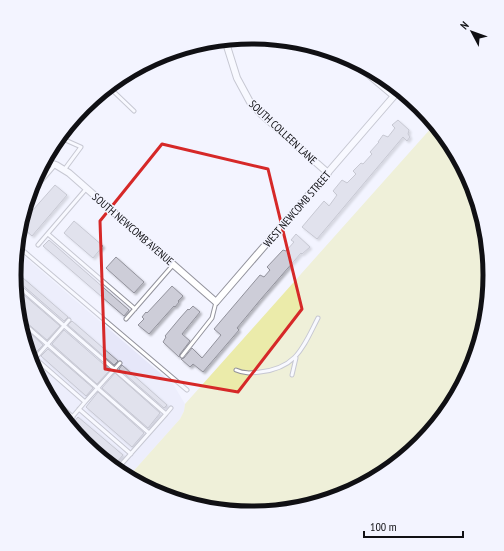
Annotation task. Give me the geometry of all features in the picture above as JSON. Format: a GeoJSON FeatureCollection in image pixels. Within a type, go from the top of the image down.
{"type":"FeatureCollection","features":[{"type":"Feature","properties":{"kind":"street","name":"SOUTH COLLEEN LANE"},"geometry":{"type":"LineString","coordinates":[[227,46],[237,78],[250,102],[261,114],[328,173]]}},
{"type":"Feature","properties":{"kind":"street","name":"WEST NEWCOMB STREET"},"geometry":{"type":"LineString","coordinates":[[216,302],[394,96],[373,78]]}},
{"type":"Feature","properties":{"kind":"street","name":"SOUTH NEWCOMB AVENUE"},"geometry":{"type":"LineString","coordinates":[[50,163],[64,170],[216,302]]}},
{"type":"Feature","properties":{"kind":"lane"},"geometry":{"type":"LineString","coordinates":[[113,91],[134,111]]}},
{"type":"Feature","properties":{"kind":"lane"},"geometry":{"type":"LineString","coordinates":[[64,170],[82,147],[65,140]]}},
{"type":"Feature","properties":{"kind":"lane"},"geometry":{"type":"LineString","coordinates":[[42,180],[55,165]]}},
{"type":"Feature","properties":{"kind":"lane"},"geometry":{"type":"LineString","coordinates":[[38,245],[86,189]]}},
{"type":"Feature","properties":{"kind":"lane"},"geometry":{"type":"LineString","coordinates":[[48,234],[135,309]]}},
{"type":"Feature","properties":{"kind":"lane"},"geometry":{"type":"LineString","coordinates":[[22,250],[188,390]]}},
{"type":"Feature","properties":{"kind":"lane"},"geometry":{"type":"LineString","coordinates":[[126,319],[173,265]]}},
{"type":"Feature","properties":{"kind":"lane"},"geometry":{"type":"LineString","coordinates":[[21,288],[166,414]]}},
{"type":"Feature","properties":{"kind":"lane"},"geometry":{"type":"LineString","coordinates":[[182,356],[212,318],[216,302]]}},
{"type":"Feature","properties":{"kind":"lane"},"geometry":{"type":"LineString","coordinates":[[236,370],[244,373],[272,371],[296,358],[302,350],[318,318]]}},
{"type":"Feature","properties":{"kind":"lane"},"geometry":{"type":"LineString","coordinates":[[37,358],[69,320]]}},
{"type":"Feature","properties":{"kind":"lane"},"geometry":{"type":"LineString","coordinates":[[26,326],[149,433]]}},
{"type":"Feature","properties":{"kind":"lane"},"geometry":{"type":"LineString","coordinates":[[292,375],[296,358]]}},
{"type":"Feature","properties":{"kind":"lane"},"geometry":{"type":"LineString","coordinates":[[37,360],[85,402]]}},
{"type":"Feature","properties":{"kind":"lane"},"geometry":{"type":"LineString","coordinates":[[63,408],[73,417],[120,363]]}},
{"type":"Feature","properties":{"kind":"lane"},"geometry":{"type":"LineString","coordinates":[[120,465],[171,408]]}},
{"type":"Feature","properties":{"kind":"lane"},"geometry":{"type":"LineString","coordinates":[[79,410],[131,454]]}},
{"type":"Feature","properties":{"kind":"highlighted area"},"geometry":{"type":"Polygon","coordinates":[[[162,144],[268,169],[302,309],[238,392],[105,369],[100,221],[162,144]]]}},
{"type":"Feature","properties":{"kind":"shaded area"},"geometry":{"type":"Polygon","coordinates":[[[22,254],[173,384],[185,404],[184,411],[180,419],[132,473],[111,459],[78,428],[52,391],[33,350],[25,321],[21,291],[22,254]]]}},
{"type":"Feature","properties":{"kind":"green space"},"geometry":{"type":"Polygon","coordinates":[[[430,129],[452,160],[471,201],[479,230],[483,260],[483,291],[479,321],[471,350],[452,391],[426,428],[393,459],[367,476],[340,489],[312,499],[282,505],[222,505],[192,499],[150,483],[132,473],[180,419],[184,411],[185,404],[430,129]]]}},
{"type":"Feature","properties":{"kind":"building"},"geometry":{"type":"Polygon","coordinates":[[[398,120],[409,130],[408,134],[410,137],[407,141],[403,137],[317,239],[302,227],[324,201],[329,206],[337,195],[333,191],[342,180],[347,183],[356,174],[353,171],[361,163],[363,164],[372,154],[370,152],[383,135],[388,137],[395,128],[392,125],[398,120]]]}},
{"type":"Feature","properties":{"kind":"building"},"geometry":{"type":"Polygon","coordinates":[[[55,185],[67,195],[32,236],[25,230],[30,214],[55,185]]]}},
{"type":"Feature","properties":{"kind":"building"},"geometry":{"type":"Polygon","coordinates":[[[74,221],[103,246],[93,258],[64,233],[74,221]]]}},
{"type":"Feature","properties":{"kind":"building"},"geometry":{"type":"Polygon","coordinates":[[[296,234],[310,247],[302,254],[301,253],[261,299],[237,328],[239,330],[203,372],[193,364],[190,367],[181,359],[184,358],[192,348],[202,358],[221,335],[214,329],[260,275],[264,277],[270,270],[267,267],[283,250],[286,251],[294,242],[291,240],[296,234]]]}},
{"type":"Feature","properties":{"kind":"building"},"geometry":{"type":"Polygon","coordinates":[[[49,240],[129,310],[124,316],[43,246],[49,240]]]}},
{"type":"Feature","properties":{"kind":"building"},"geometry":{"type":"Polygon","coordinates":[[[116,257],[144,282],[134,293],[106,268],[116,257]]]}},
{"type":"Feature","properties":{"kind":"building"},"geometry":{"type":"Polygon","coordinates":[[[23,278],[68,317],[64,321],[21,284],[21,280],[23,278]]]}},
{"type":"Feature","properties":{"kind":"building"},"geometry":{"type":"Polygon","coordinates":[[[172,286],[183,296],[175,307],[174,306],[149,334],[138,325],[144,319],[142,317],[146,312],[147,313],[172,286]]]}},
{"type":"Feature","properties":{"kind":"building"},"geometry":{"type":"Polygon","coordinates":[[[21,293],[60,326],[47,340],[26,322],[21,293]]]}},
{"type":"Feature","properties":{"kind":"building"},"geometry":{"type":"Polygon","coordinates":[[[193,306],[200,312],[182,334],[190,341],[179,357],[163,342],[166,337],[165,336],[180,318],[193,306]]]}},
{"type":"Feature","properties":{"kind":"building"},"geometry":{"type":"Polygon","coordinates":[[[72,321],[118,361],[114,365],[68,325],[72,321]]]}},
{"type":"Feature","properties":{"kind":"building"},"geometry":{"type":"Polygon","coordinates":[[[64,330],[110,370],[97,384],[52,344],[64,330]]]}},
{"type":"Feature","properties":{"kind":"building"},"geometry":{"type":"Polygon","coordinates":[[[28,331],[43,345],[36,352],[33,349],[28,331]]]}},
{"type":"Feature","properties":{"kind":"building"},"geometry":{"type":"Polygon","coordinates":[[[48,349],[93,388],[86,396],[41,356],[48,349]]]}},
{"type":"Feature","properties":{"kind":"building"},"geometry":{"type":"Polygon","coordinates":[[[122,365],[167,405],[164,408],[119,369],[122,365]]]}},
{"type":"Feature","properties":{"kind":"building"},"geometry":{"type":"Polygon","coordinates":[[[115,373],[160,413],[148,428],[102,388],[115,373]]]}},
{"type":"Feature","properties":{"kind":"building"},"geometry":{"type":"Polygon","coordinates":[[[98,392],[144,433],[132,447],[86,407],[98,392]]]}},
{"type":"Feature","properties":{"kind":"building"},"geometry":{"type":"Polygon","coordinates":[[[78,417],[123,455],[117,462],[85,435],[74,422],[78,417]]]}}]}
